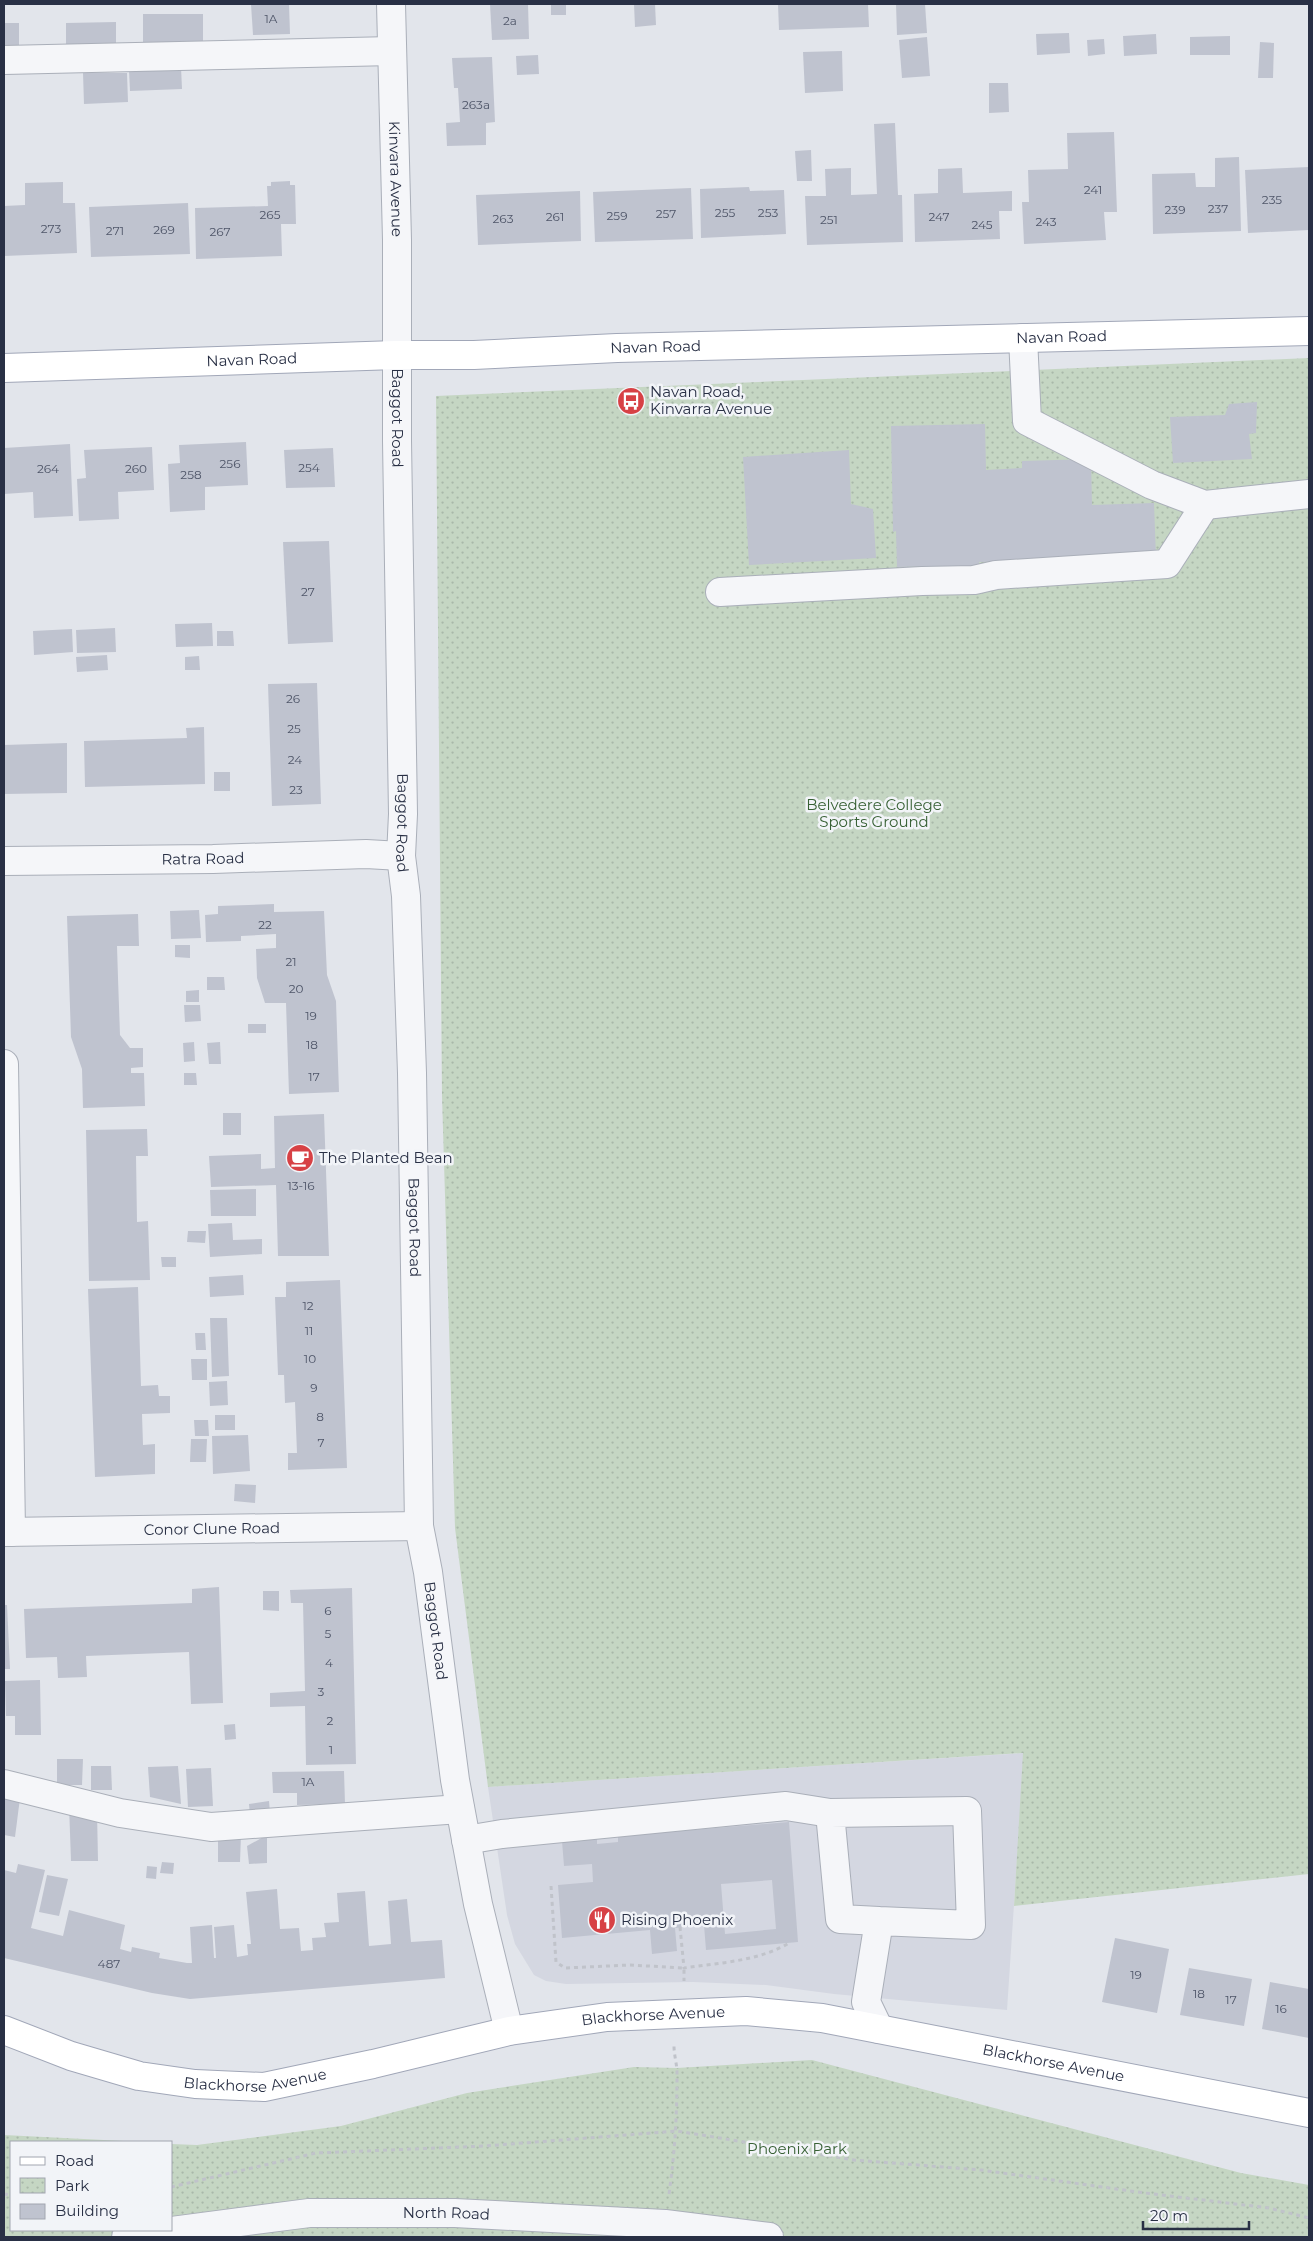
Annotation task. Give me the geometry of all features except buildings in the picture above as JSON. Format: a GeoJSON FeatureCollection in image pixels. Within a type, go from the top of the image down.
{"type":"FeatureCollection","features":[{"type":"Feature","properties":{"kind":"main road","name":"Navan Road"},"geometry":{"type":"LineString","coordinates":[[4,368],[616,348],[1309,330]]}},
{"type":"Feature","properties":{"kind":"main road","name":"Blackhorse Avenue"},"geometry":{"type":"LineString","coordinates":[[4,2030],[71,2056],[139,2076],[195,2084],[264,2087],[373,2064],[510,2031],[607,2016],[746,2011],[822,2018],[1309,2113]]}},
{"type":"Feature","properties":{"kind":"street","name":"Kinvara Avenue"},"geometry":{"type":"LineString","coordinates":[[391,4],[397,240],[396,355]]}},
{"type":"Feature","properties":{"kind":"street"},"geometry":{"type":"LineString","coordinates":[[4,60],[392,51]]}},
{"type":"Feature","properties":{"kind":"street"},"geometry":{"type":"LineString","coordinates":[[1023,338],[1027,421],[1152,485],[1205,505],[1309,494]]}},
{"type":"Feature","properties":{"kind":"street","name":"Baggot Road"},"geometry":{"type":"LineString","coordinates":[[396,355],[403,814],[401,856],[406,896],[412,1073],[419,1526],[428,1572],[454,1780],[478,1904],[510,2031]]}},
{"type":"Feature","properties":{"kind":"street"},"geometry":{"type":"LineString","coordinates":[[720,592],[974,580],[996,575],[1167,564],[1205,505]]}},
{"type":"Feature","properties":{"kind":"street","name":"Ratra Road"},"geometry":{"type":"LineString","coordinates":[[4,861],[212,859],[366,854],[401,856]]}},
{"type":"Feature","properties":{"kind":"street"},"geometry":{"type":"LineString","coordinates":[[4,1064],[8,1532]]}},
{"type":"Feature","properties":{"kind":"street","name":"Conor Clune Road"},"geometry":{"type":"LineString","coordinates":[[8,1532],[419,1526]]}},
{"type":"Feature","properties":{"kind":"street"},"geometry":{"type":"LineString","coordinates":[[4,1784],[120,1814],[211,1827],[460,1809]]}},
{"type":"Feature","properties":{"kind":"street"},"geometry":{"type":"LineString","coordinates":[[466,1840],[502,1834],[786,1806],[830,1813],[967,1810],[971,1925],[840,1919],[830,1813]]}},
{"type":"Feature","properties":{"kind":"street"},"geometry":{"type":"LineString","coordinates":[[879,1921],[866,2002],[880,2029]]}},
{"type":"Feature","properties":{"kind":"street","name":"North Road"},"geometry":{"type":"LineString","coordinates":[[126,2237],[219,2230],[319,2212],[455,2213],[665,2224],[769,2237]]}},
{"type":"Feature","properties":{"kind":"path"},"geometry":{"type":"LineString","coordinates":[[551,1886],[556,1962],[565,1968],[630,1965],[684,1968],[730,1962],[778,1949],[789,1943]]}},
{"type":"Feature","properties":{"kind":"path"},"geometry":{"type":"LineString","coordinates":[[680,1927],[684,1968]]}},
{"type":"Feature","properties":{"kind":"path"},"geometry":{"type":"LineString","coordinates":[[665,2224],[677,2131],[677,2068],[674,2056]]}},
{"type":"Feature","properties":{"kind":"path"},"geometry":{"type":"LineString","coordinates":[[172,2187],[316,2153],[485,2146],[677,2131],[854,2160],[981,2170],[1269,2208],[1309,2218]]}},
{"type":"Feature","properties":{"kind":"shaded area"},"geometry":{"type":"Polygon","coordinates":[[[1024,1753],[1007,2010],[834,1994],[766,1985],[693,1982],[566,1984],[546,1981],[534,1975],[515,1944],[507,1915],[488,1787],[1024,1753]]]}},
{"type":"Feature","properties":{"kind":"green space","name":"Belvedere College Sports Ground"},"geometry":{"type":"Polygon","coordinates":[[[1309,358],[1309,1874],[1014,1906],[1023,1753],[488,1787],[455,1528],[442,1096],[436,396],[1309,358]]]}},
{"type":"Feature","properties":{"kind":"green space","name":"Phoenix Park"},"geometry":{"type":"Polygon","coordinates":[[[812,2060],[1241,2173],[1309,2185],[1309,2237],[4,2237],[4,2135],[124,2141],[10,2141],[10,2231],[172,2231],[172,2144],[197,2145],[341,2126],[467,2093],[634,2067],[677,2068],[812,2060]]]}},
{"type":"Feature","properties":{"kind":"place","name":"Navan Road, Kinvarra Avenue"},"geometry":{"type":"Point","coordinates":[631,401]}},
{"type":"Feature","properties":{"kind":"place","name":"The Planted Bean"},"geometry":{"type":"Point","coordinates":[300,1158]}},
{"type":"Feature","properties":{"kind":"place","name":"Rising Phoenix"},"geometry":{"type":"Point","coordinates":[602,1920]}}]}
